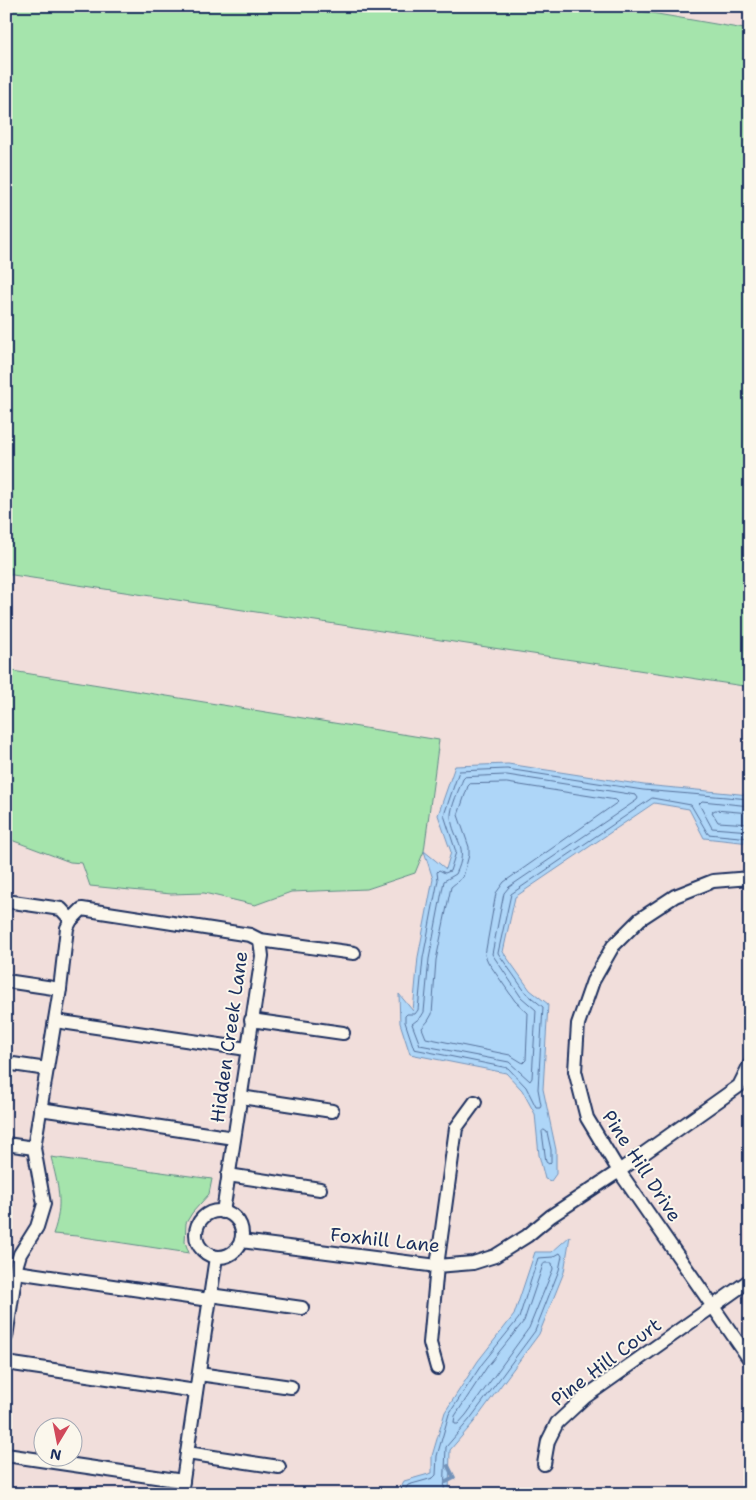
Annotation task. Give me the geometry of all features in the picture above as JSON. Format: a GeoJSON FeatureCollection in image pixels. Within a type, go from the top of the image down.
{"type":"FeatureCollection","features":[{"type":"Feature","properties":{"kind":"street","name":"Pine Hill Drive"},"geometry":{"type":"LineString","coordinates":[[750,878],[713,881],[675,896],[640,919],[613,946],[593,982],[578,1024],[576,1071],[587,1118],[619,1171],[750,1360]]}},
{"type":"Feature","properties":{"kind":"street"},"geometry":{"type":"LineString","coordinates":[[6,900],[61,909],[71,920],[67,928],[60,989],[34,1148],[44,1204],[37,1227],[13,1266],[6,1337]]}},
{"type":"Feature","properties":{"kind":"street","name":"Hidden Creek Lane"},"geometry":{"type":"LineString","coordinates":[[71,920],[82,909],[250,935],[260,940],[262,956],[223,1212]]}},
{"type":"Feature","properties":{"kind":"street"},"geometry":{"type":"LineString","coordinates":[[260,940],[354,953]]}},
{"type":"Feature","properties":{"kind":"street"},"geometry":{"type":"LineString","coordinates":[[6,981],[60,989]]}},
{"type":"Feature","properties":{"kind":"street"},"geometry":{"type":"LineString","coordinates":[[251,1020],[343,1033]]}},
{"type":"Feature","properties":{"kind":"street"},"geometry":{"type":"LineString","coordinates":[[55,1021],[247,1049]]}},
{"type":"Feature","properties":{"kind":"street"},"geometry":{"type":"LineString","coordinates":[[6,1063],[46,1069]]}},
{"type":"Feature","properties":{"kind":"street","name":"Foxhill Lane"},"geometry":{"type":"LineString","coordinates":[[241,1241],[437,1266],[473,1263],[495,1256],[527,1236],[550,1216],[619,1171],[739,1086],[750,1064]]}},
{"type":"Feature","properties":{"kind":"street"},"geometry":{"type":"LineString","coordinates":[[241,1097],[332,1111]]}},
{"type":"Feature","properties":{"kind":"street"},"geometry":{"type":"LineString","coordinates":[[437,1368],[430,1344],[437,1266],[456,1128],[475,1102]]}},
{"type":"Feature","properties":{"kind":"street"},"geometry":{"type":"LineString","coordinates":[[40,1109],[234,1138]]}},
{"type":"Feature","properties":{"kind":"street"},"geometry":{"type":"LineString","coordinates":[[6,1144],[34,1148]]}},
{"type":"Feature","properties":{"kind":"street"},"geometry":{"type":"LineString","coordinates":[[228,1175],[320,1190]]}},
{"type":"Feature","properties":{"kind":"street"},"geometry":{"type":"LineString","coordinates":[[216,1212],[223,1212],[230,1214],[240,1226],[241,1241],[231,1253],[216,1257],[203,1251],[199,1245],[196,1231],[203,1218],[216,1212]]}},
{"type":"Feature","properties":{"kind":"street"},"geometry":{"type":"LineString","coordinates":[[6,1455],[182,1488],[216,1257]]}},
{"type":"Feature","properties":{"kind":"street"},"geometry":{"type":"LineString","coordinates":[[13,1266],[209,1297],[302,1308]]}},
{"type":"Feature","properties":{"kind":"street"},"geometry":{"type":"LineString","coordinates":[[713,1305],[750,1280]]}},
{"type":"Feature","properties":{"kind":"street","name":"Pine Hill Court"},"geometry":{"type":"LineString","coordinates":[[544,1464],[548,1441],[557,1423],[564,1416],[585,1397],[713,1305]]}},
{"type":"Feature","properties":{"kind":"street"},"geometry":{"type":"LineString","coordinates":[[6,1363],[196,1391]]}},
{"type":"Feature","properties":{"kind":"street"},"geometry":{"type":"LineString","coordinates":[[199,1374],[291,1388]]}},
{"type":"Feature","properties":{"kind":"street"},"geometry":{"type":"LineString","coordinates":[[187,1453],[279,1467]]}},
{"type":"Feature","properties":{"kind":"green space"},"geometry":{"type":"Polygon","coordinates":[[[6,6],[611,6],[750,30],[750,687],[6,574],[6,6]]]}},
{"type":"Feature","properties":{"kind":"green space"},"geometry":{"type":"Polygon","coordinates":[[[6,670],[439,740],[424,851],[415,873],[367,889],[291,892],[255,905],[204,893],[171,894],[90,886],[82,863],[70,862],[6,838],[6,670]]]}},
{"type":"Feature","properties":{"kind":"green space"},"geometry":{"type":"Polygon","coordinates":[[[51,1157],[212,1179],[209,1194],[192,1213],[186,1223],[185,1242],[189,1253],[53,1234],[58,1213],[59,1195],[51,1157]]]}},
{"type":"Feature","properties":{"kind":"water"},"geometry":{"type":"Polygon","coordinates":[[[508,764],[644,785],[750,795],[750,843],[704,838],[689,809],[654,803],[515,897],[503,952],[530,990],[548,1004],[543,1089],[556,1150],[556,1174],[551,1181],[545,1179],[539,1155],[535,1114],[522,1090],[506,1073],[410,1054],[400,1023],[399,994],[413,1011],[418,957],[433,879],[424,851],[446,869],[451,852],[438,815],[455,766],[508,764]]]}},
{"type":"Feature","properties":{"kind":"water"},"geometry":{"type":"Polygon","coordinates":[[[570,1236],[564,1272],[539,1334],[474,1422],[450,1450],[449,1494],[397,1494],[404,1481],[432,1473],[432,1456],[445,1412],[478,1361],[514,1315],[535,1252],[552,1252],[570,1236]]]}},
{"type":"Feature","properties":{"kind":"waterway"},"geometry":{"type":"LineString","coordinates":[[446,1482],[454,1478],[448,1466]]}}]}
